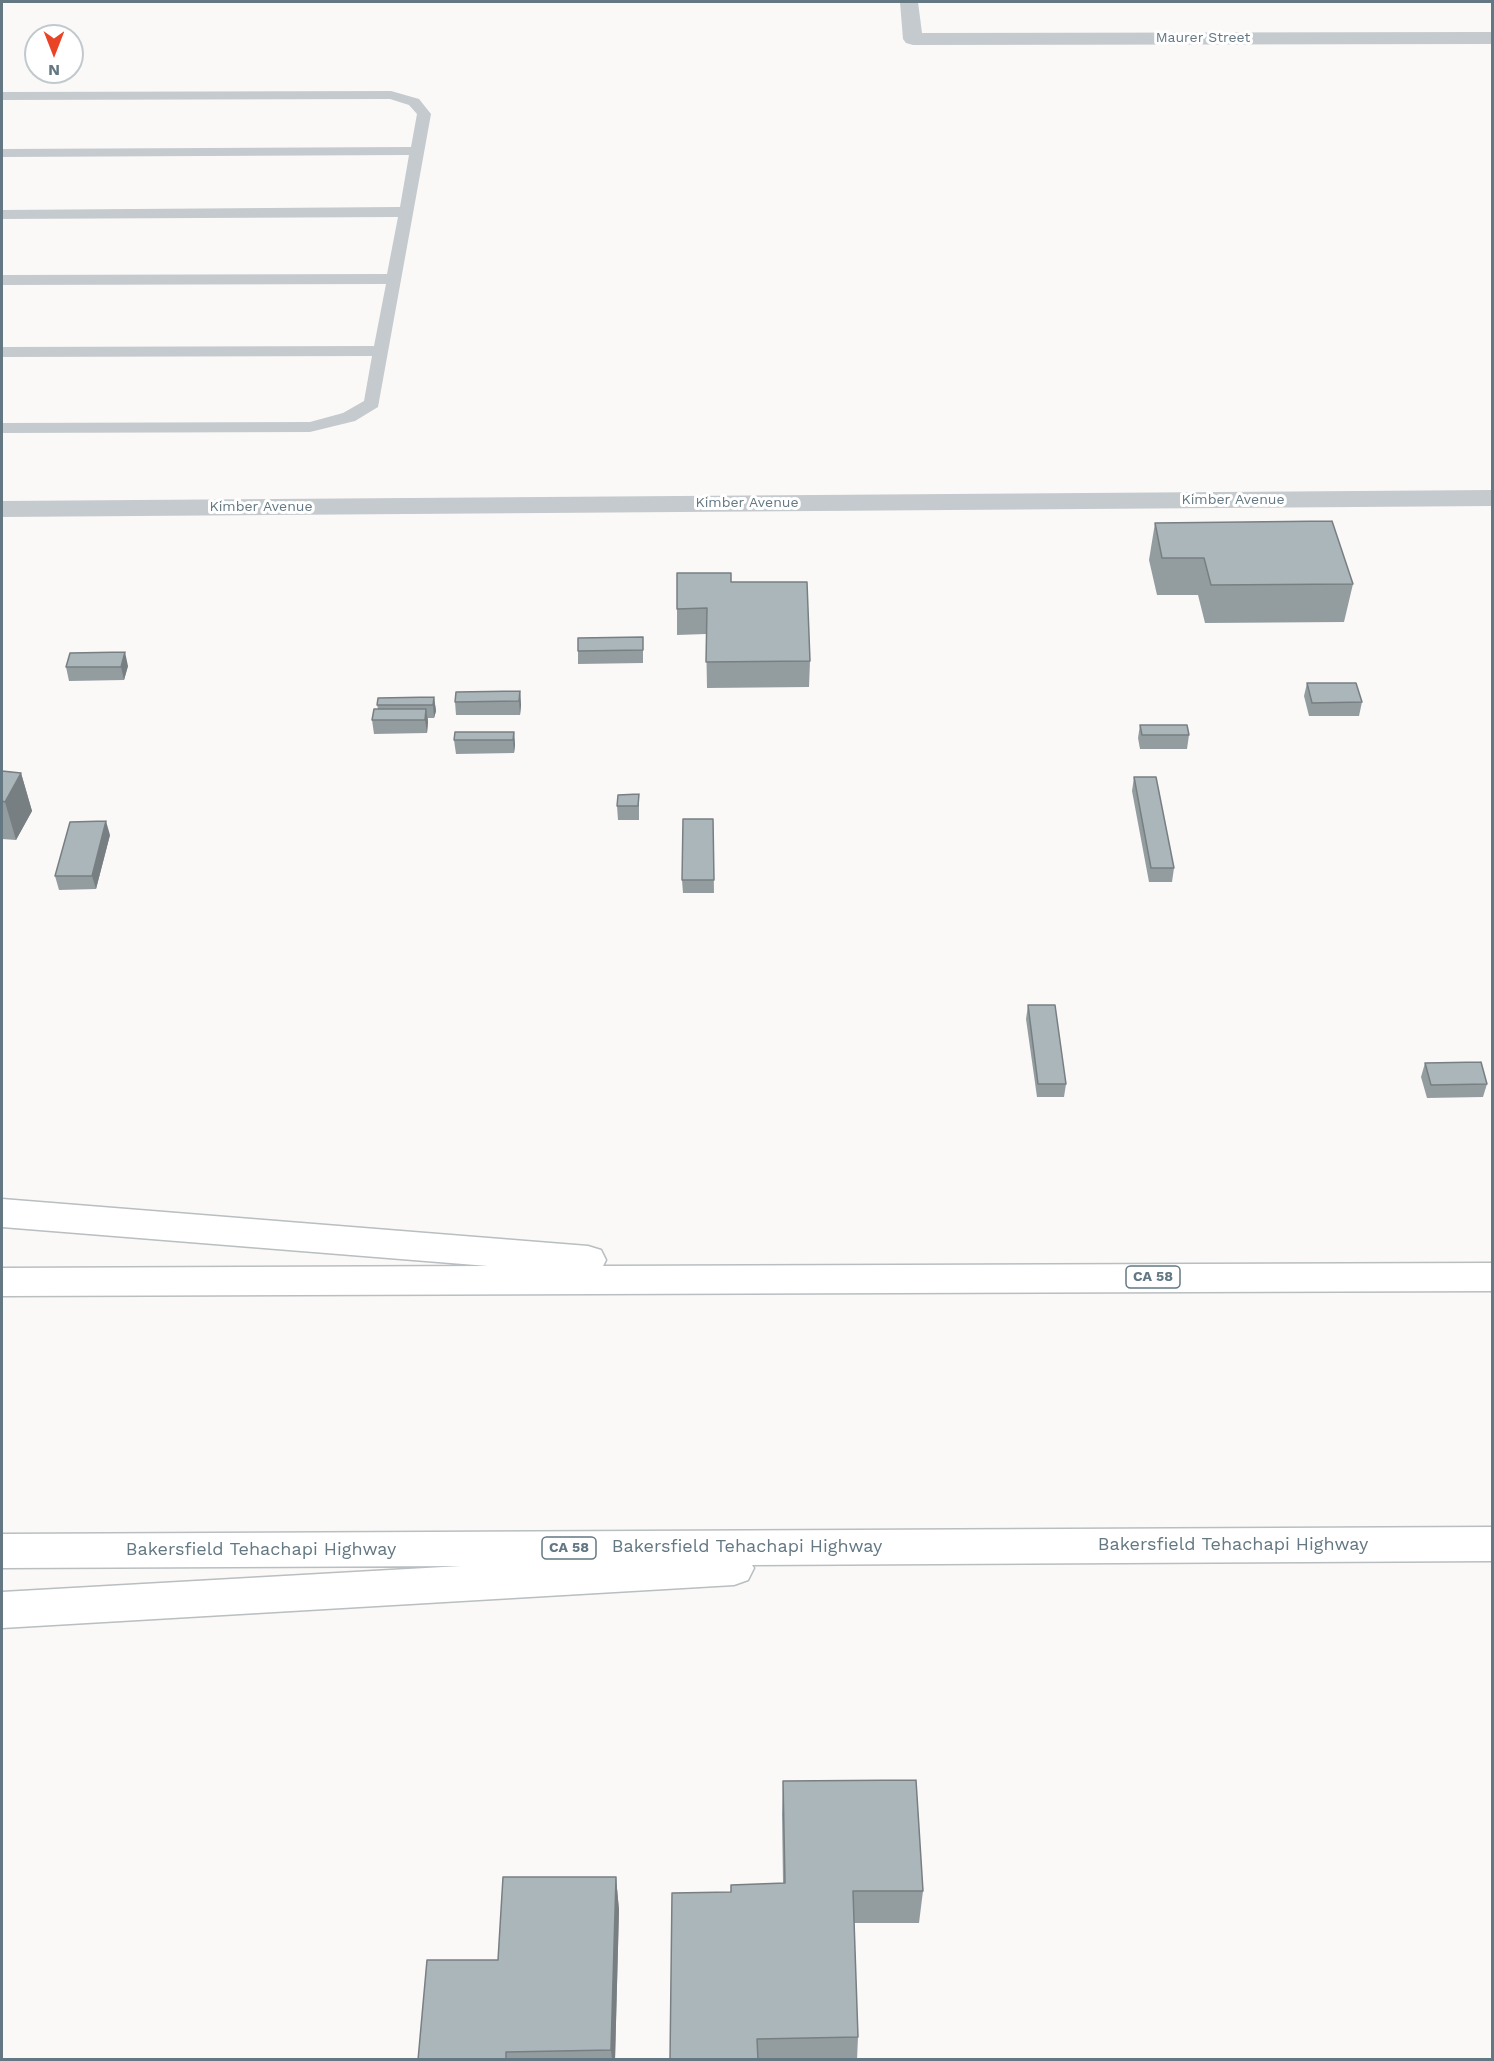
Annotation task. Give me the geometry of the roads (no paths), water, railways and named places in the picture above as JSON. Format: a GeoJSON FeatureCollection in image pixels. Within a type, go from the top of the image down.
{"type":"FeatureCollection","features":[{"type":"Feature","properties":{"kind":"highway"},"geometry":{"type":"LineString","coordinates":[[2,1213],[814,1277]]}},
{"type":"Feature","properties":{"kind":"highway","name":"CA 58"},"geometry":{"type":"LineString","coordinates":[[2,1282],[814,1277],[1492,1277]]}},
{"type":"Feature","properties":{"kind":"highway","name":"Bakersfield Tehachapi Highway"},"geometry":{"type":"LineString","coordinates":[[2,1551],[1492,1544]]}},
{"type":"Feature","properties":{"kind":"highway"},"geometry":{"type":"LineString","coordinates":[[2,1610],[1137,1545]]}},
{"type":"Feature","properties":{"kind":"street","name":"Maurer Street"},"geometry":{"type":"LineString","coordinates":[[909,2],[913,39],[1492,38]]}},
{"type":"Feature","properties":{"kind":"street","name":"Kimber Avenue"},"geometry":{"type":"LineString","coordinates":[[2,509],[1492,498]]}},
{"type":"Feature","properties":{"kind":"lane"},"geometry":{"type":"LineString","coordinates":[[2,96],[391,95],[414,102],[424,114],[372,403],[349,417],[310,427],[2,428]]}},
{"type":"Feature","properties":{"kind":"lane"},"geometry":{"type":"LineString","coordinates":[[2,153],[418,152]]}},
{"type":"Feature","properties":{"kind":"lane"},"geometry":{"type":"LineString","coordinates":[[2,214],[407,212]]}},
{"type":"Feature","properties":{"kind":"lane"},"geometry":{"type":"LineString","coordinates":[[2,280],[394,279]]}},
{"type":"Feature","properties":{"kind":"lane"},"geometry":{"type":"LineString","coordinates":[[2,352],[381,351]]}}]}
